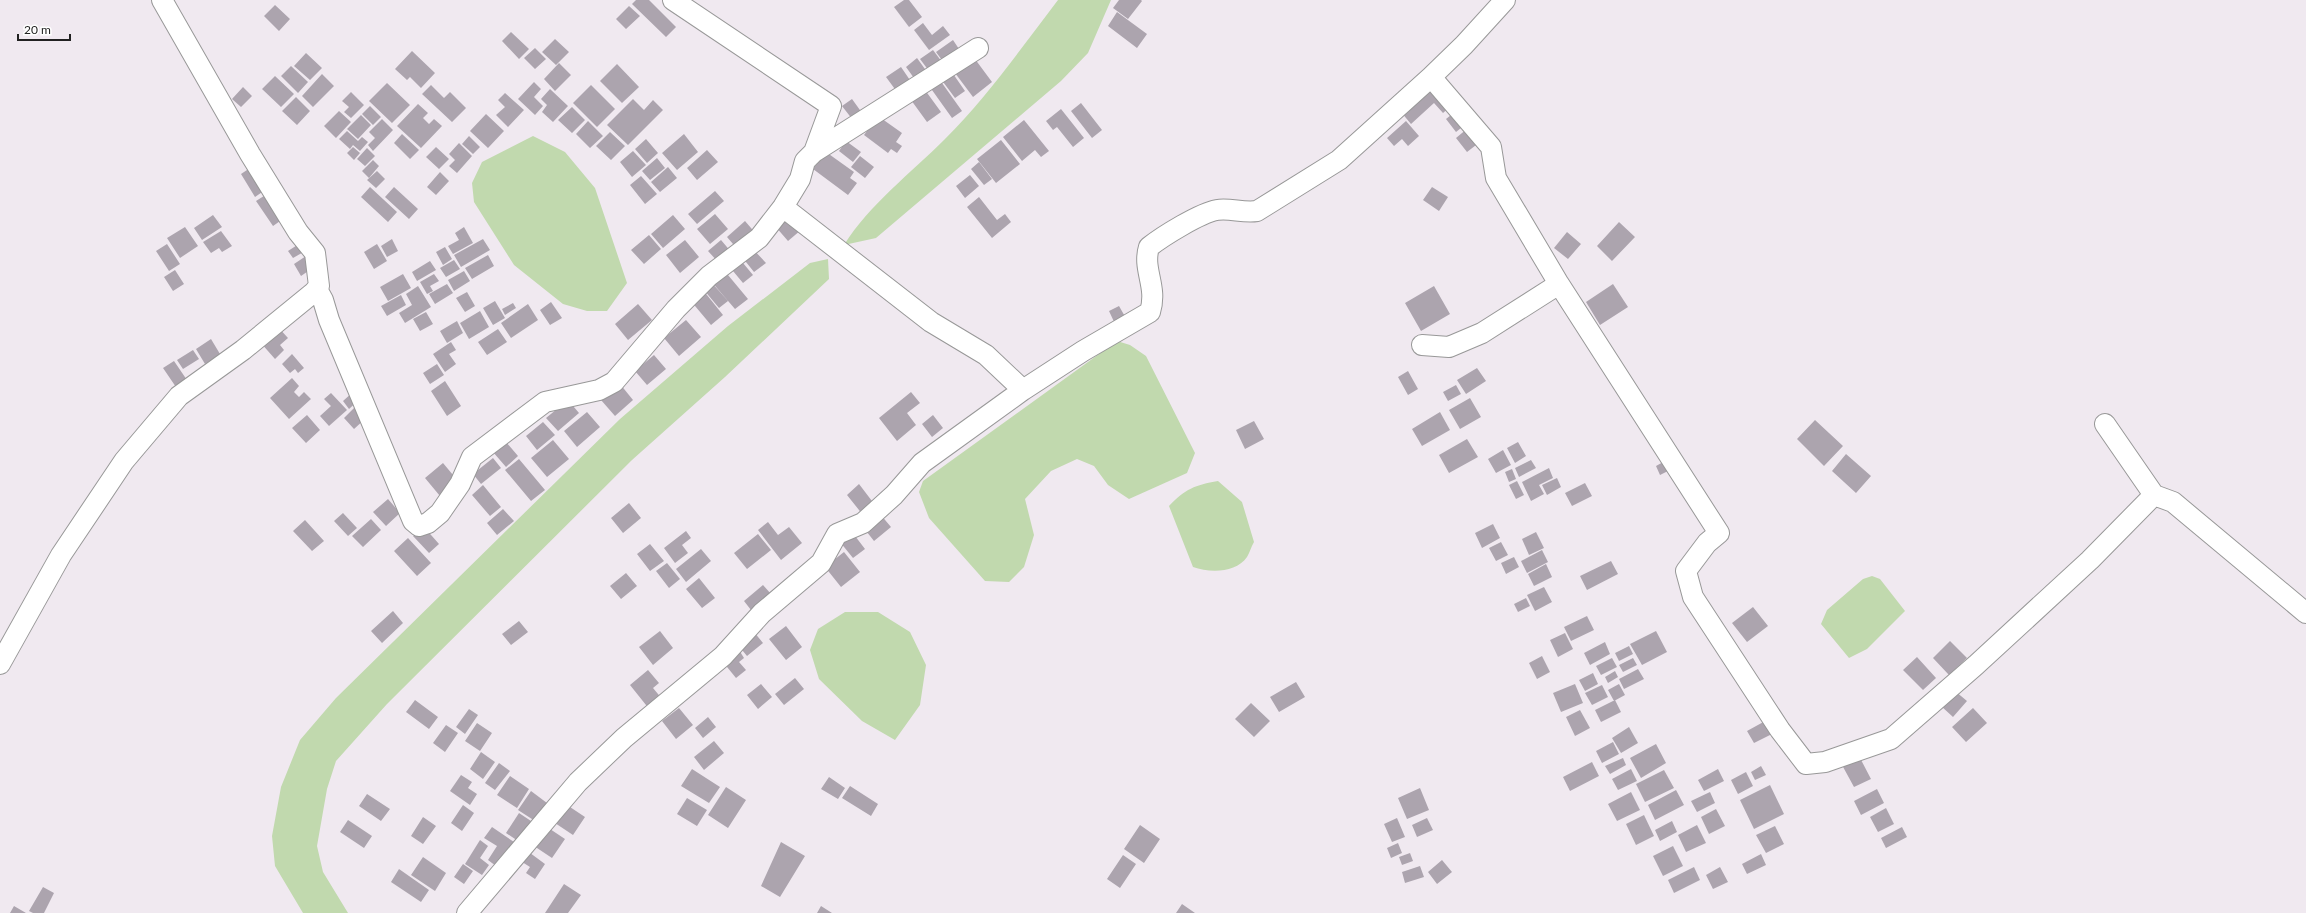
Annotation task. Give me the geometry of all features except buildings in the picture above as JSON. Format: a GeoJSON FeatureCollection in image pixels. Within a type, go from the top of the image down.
{"type":"FeatureCollection","features":[{"type":"Feature","properties":{"kind":"street"},"geometry":{"type":"LineString","coordinates":[[162,0],[250,154],[298,232],[315,253],[319,276],[317,289],[323,300],[329,320],[388,466],[413,521],[419,526],[428,523],[440,513],[460,484],[472,457],[545,402],[599,390],[614,382],[676,309],[709,276],[759,238],[783,207],[800,179],[805,161],[814,152],[978,48]]}},
{"type":"Feature","properties":{"kind":"street"},"geometry":{"type":"LineString","coordinates":[[673,0],[831,106],[814,152]]}},
{"type":"Feature","properties":{"kind":"street"},"geometry":{"type":"LineString","coordinates":[[467,913],[578,782],[624,738],[722,656],[762,613],[821,563],[836,534],[863,523],[894,495],[922,463],[1023,390],[1083,351],[1150,312],[1154,299],[1146,257],[1149,247],[1172,231],[1216,210],[1245,213],[1257,211],[1338,160],[1464,46],[1505,0]]}},
{"type":"Feature","properties":{"kind":"street"},"geometry":{"type":"LineString","coordinates":[[1431,77],[1491,147],[1496,178],[1559,284],[1719,534],[1707,543],[1686,571],[1693,597],[1780,730],[1806,764],[1825,762],[1891,739],[2085,565],[2154,495]]}},
{"type":"Feature","properties":{"kind":"street"},"geometry":{"type":"LineString","coordinates":[[783,207],[932,322],[986,355],[1023,390]]}},
{"type":"Feature","properties":{"kind":"street"},"geometry":{"type":"LineString","coordinates":[[1422,345],[1449,346],[1482,334],[1559,284]]}},
{"type":"Feature","properties":{"kind":"street"},"geometry":{"type":"LineString","coordinates":[[0,664],[61,555],[124,461],[179,396],[243,350],[317,289]]}},
{"type":"Feature","properties":{"kind":"street"},"geometry":{"type":"LineString","coordinates":[[2105,424],[2154,495],[2173,502],[2306,612]]}},
{"type":"Feature","properties":{"kind":"shaded area"},"geometry":{"type":"Polygon","coordinates":[[[1058,0],[1111,0],[1088,53],[1061,81],[876,238],[844,245],[854,230],[878,203],[945,139],[975,106],[1004,71],[1058,0]]]}},
{"type":"Feature","properties":{"kind":"shaded area"},"geometry":{"type":"Polygon","coordinates":[[[533,136],[565,152],[595,188],[627,283],[607,311],[587,311],[563,304],[514,265],[474,202],[472,183],[482,162],[533,136]]]}},
{"type":"Feature","properties":{"kind":"shaded area"},"geometry":{"type":"Polygon","coordinates":[[[828,259],[829,279],[725,377],[632,460],[387,704],[336,761],[327,789],[317,846],[323,872],[348,913],[303,913],[275,866],[272,836],[281,787],[300,740],[336,698],[620,419],[728,326],[810,263],[828,259]]]}},
{"type":"Feature","properties":{"kind":"shaded area"},"geometry":{"type":"Polygon","coordinates":[[[1117,341],[1130,345],[1146,356],[1195,453],[1187,473],[1129,499],[1108,485],[1094,466],[1077,459],[1051,471],[1025,499],[1034,535],[1024,567],[1009,582],[985,581],[929,518],[919,492],[923,481],[1117,341]]]}},
{"type":"Feature","properties":{"kind":"shaded area"},"geometry":{"type":"Polygon","coordinates":[[[1218,481],[1242,502],[1254,542],[1247,557],[1242,562],[1230,569],[1215,571],[1193,567],[1169,506],[1185,492],[1203,484],[1218,481]]]}},
{"type":"Feature","properties":{"kind":"shaded area"},"geometry":{"type":"Polygon","coordinates":[[[1872,576],[1880,579],[1905,611],[1867,649],[1849,658],[1821,624],[1827,610],[1863,579],[1872,576]]]}},
{"type":"Feature","properties":{"kind":"shaded area"},"geometry":{"type":"Polygon","coordinates":[[[845,612],[878,612],[910,632],[926,665],[920,705],[895,740],[862,721],[819,679],[810,650],[818,629],[845,612]]]}}]}
